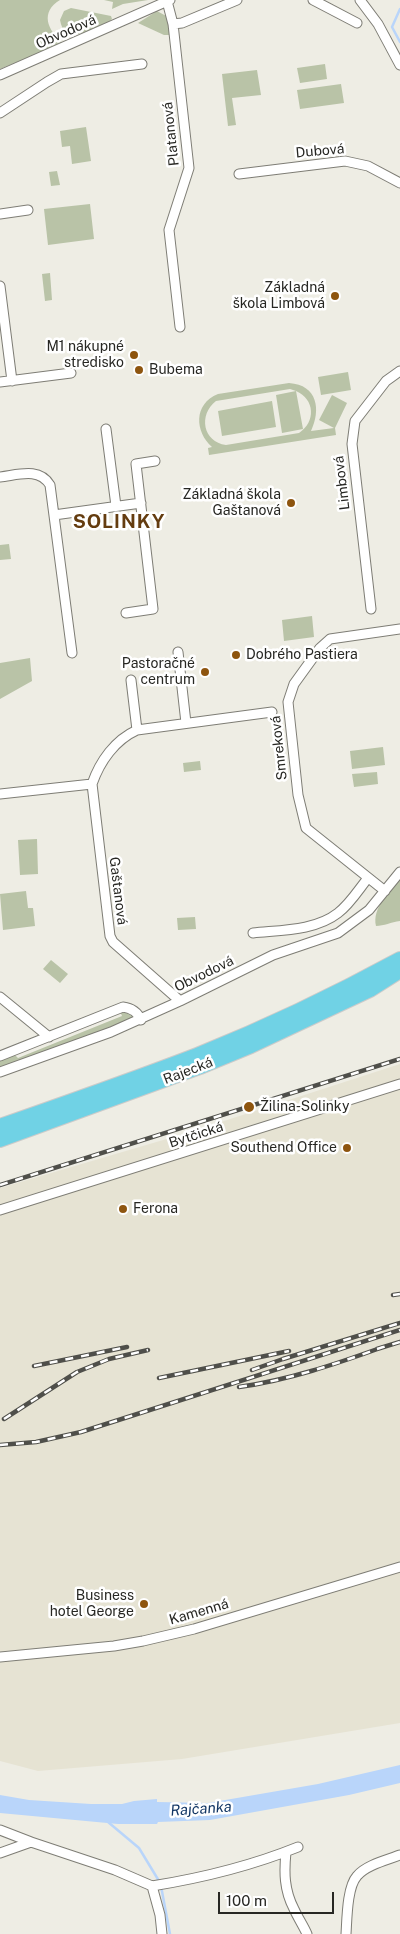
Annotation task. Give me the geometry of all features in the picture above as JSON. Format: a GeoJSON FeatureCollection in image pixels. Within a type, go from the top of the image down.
{"type":"FeatureCollection","features":[{"type":"Feature","properties":{"kind":"main road"},"geometry":{"type":"LineString","coordinates":[[368,984],[400,959]]}},
{"type":"Feature","properties":{"kind":"main road"},"geometry":{"type":"LineString","coordinates":[[368,984],[400,971]]}},
{"type":"Feature","properties":{"kind":"main road"},"geometry":{"type":"LineString","coordinates":[[368,984],[400,982]]}},
{"type":"Feature","properties":{"kind":"main road","name":"Rajecká"},"geometry":{"type":"LineString","coordinates":[[0,1126],[196,1055],[368,984]]}},
{"type":"Feature","properties":{"kind":"main road","name":"Rajecká"},"geometry":{"type":"LineString","coordinates":[[0,1140],[217,1060],[303,1023],[368,984]]}},
{"type":"Feature","properties":{"kind":"street"},"geometry":{"type":"LineString","coordinates":[[173,24],[182,24],[237,0]]}},
{"type":"Feature","properties":{"kind":"street"},"geometry":{"type":"LineString","coordinates":[[313,0],[357,23]]}},
{"type":"Feature","properties":{"kind":"street"},"geometry":{"type":"LineString","coordinates":[[360,0],[378,24],[400,65]]}},
{"type":"Feature","properties":{"kind":"street","name":"Platanová"},"geometry":{"type":"LineString","coordinates":[[168,1],[173,24],[189,168],[170,230],[180,327]]}},
{"type":"Feature","properties":{"kind":"street","name":"Obvodová"},"geometry":{"type":"LineString","coordinates":[[0,75],[168,1]]}},
{"type":"Feature","properties":{"kind":"street"},"geometry":{"type":"LineString","coordinates":[[0,113],[61,74],[142,64]]}},
{"type":"Feature","properties":{"kind":"street","name":"Dubová"},"geometry":{"type":"LineString","coordinates":[[239,174],[345,161],[368,166],[400,183]]}},
{"type":"Feature","properties":{"kind":"street"},"geometry":{"type":"LineString","coordinates":[[0,214],[28,210]]}},
{"type":"Feature","properties":{"kind":"street"},"geometry":{"type":"LineString","coordinates":[[0,286],[12,381]]}},
{"type":"Feature","properties":{"kind":"street","name":"Limbová"},"geometry":{"type":"LineString","coordinates":[[371,609],[352,444],[355,421],[386,381],[400,371]]}},
{"type":"Feature","properties":{"kind":"street"},"geometry":{"type":"LineString","coordinates":[[0,382],[72,373]]}},
{"type":"Feature","properties":{"kind":"street"},"geometry":{"type":"LineString","coordinates":[[106,429],[116,506]]}},
{"type":"Feature","properties":{"kind":"street"},"geometry":{"type":"LineString","coordinates":[[126,613],[153,609],[136,464],[156,461]]}},
{"type":"Feature","properties":{"kind":"street"},"geometry":{"type":"LineString","coordinates":[[0,477],[30,473],[46,478],[50,485],[72,653]]}},
{"type":"Feature","properties":{"kind":"street"},"geometry":{"type":"LineString","coordinates":[[54,515],[141,503]]}},
{"type":"Feature","properties":{"kind":"street","name":"Smreková"},"geometry":{"type":"LineString","coordinates":[[386,891],[306,828],[298,795],[288,702],[294,684],[320,648],[330,639],[400,629]]}},
{"type":"Feature","properties":{"kind":"street"},"geometry":{"type":"LineString","coordinates":[[178,652],[186,722]]}},
{"type":"Feature","properties":{"kind":"street"},"geometry":{"type":"LineString","coordinates":[[131,680],[137,730]]}},
{"type":"Feature","properties":{"kind":"street"},"geometry":{"type":"LineString","coordinates":[[0,794],[92,784],[97,769],[118,741],[137,730],[272,712]]}},
{"type":"Feature","properties":{"kind":"street","name":"Gaštanová"},"geometry":{"type":"LineString","coordinates":[[92,784],[110,936],[114,942],[180,1001]]}},
{"type":"Feature","properties":{"kind":"street","name":"Obvodová"},"geometry":{"type":"LineString","coordinates":[[0,1072],[70,1048],[141,1020],[273,955],[338,933],[369,910],[400,872]]}},
{"type":"Feature","properties":{"kind":"street"},"geometry":{"type":"LineString","coordinates":[[253,933],[305,926],[326,921],[348,904],[368,878]]}},
{"type":"Feature","properties":{"kind":"street"},"geometry":{"type":"LineString","coordinates":[[0,997],[49,1037]]}},
{"type":"Feature","properties":{"kind":"street"},"geometry":{"type":"LineString","coordinates":[[0,1056],[123,1007],[130,1008],[139,1014],[141,1020]]}},
{"type":"Feature","properties":{"kind":"street","name":"Bytčická"},"geometry":{"type":"LineString","coordinates":[[0,1210],[400,1084]]}},
{"type":"Feature","properties":{"kind":"street","name":"Kamenná"},"geometry":{"type":"LineString","coordinates":[[0,1657],[114,1646],[153,1639],[194,1629],[400,1567]]}},
{"type":"Feature","properties":{"kind":"street"},"geometry":{"type":"LineString","coordinates":[[0,1830],[157,1885],[188,1880],[258,1862],[298,1847]]}},
{"type":"Feature","properties":{"kind":"street"},"geometry":{"type":"LineString","coordinates":[[0,1853],[31,1842]]}},
{"type":"Feature","properties":{"kind":"street"},"geometry":{"type":"LineString","coordinates":[[286,1852],[284,1873],[286,1888],[293,1908],[307,1934]]}},
{"type":"Feature","properties":{"kind":"street"},"geometry":{"type":"LineString","coordinates":[[346,1934],[350,1895],[356,1876],[364,1870],[400,1855]]}},
{"type":"Feature","properties":{"kind":"street"},"geometry":{"type":"LineString","coordinates":[[157,1885],[162,1934]]}},
{"type":"Feature","properties":{"kind":"shaded area"},"geometry":{"type":"Polygon","coordinates":[[[400,1064],[400,1723],[182,1759],[38,1771],[0,1761],[0,1188],[187,1133],[400,1064]]]}},
{"type":"Feature","properties":{"kind":"green space"},"geometry":{"type":"Polygon","coordinates":[[[0,0],[60,0],[50,10],[48,21],[57,38],[63,43],[0,69],[0,0]]]}},
{"type":"Feature","properties":{"kind":"green space"},"geometry":{"type":"Polygon","coordinates":[[[104,0],[148,0],[123,4],[112,9],[113,2],[104,0]]]}},
{"type":"Feature","properties":{"kind":"green space"},"geometry":{"type":"Polygon","coordinates":[[[71,8],[111,16],[112,19],[79,34],[69,34],[62,27],[60,20],[64,11],[71,8]]]}},
{"type":"Feature","properties":{"kind":"green space"},"geometry":{"type":"Polygon","coordinates":[[[157,11],[168,17],[170,35],[164,35],[138,23],[157,11]]]}},
{"type":"Feature","properties":{"kind":"green space"},"geometry":{"type":"Polygon","coordinates":[[[325,64],[327,79],[300,83],[297,68],[325,64]]]}},
{"type":"Feature","properties":{"kind":"green space"},"geometry":{"type":"Polygon","coordinates":[[[257,70],[261,95],[232,98],[236,125],[228,126],[222,74],[257,70]]]}},
{"type":"Feature","properties":{"kind":"green space"},"geometry":{"type":"Polygon","coordinates":[[[341,84],[344,103],[300,109],[297,90],[341,84]]]}},
{"type":"Feature","properties":{"kind":"green space"},"geometry":{"type":"Polygon","coordinates":[[[86,127],[91,161],[72,164],[70,146],[62,147],[60,131],[86,127]]]}},
{"type":"Feature","properties":{"kind":"green space"},"geometry":{"type":"Polygon","coordinates":[[[57,171],[60,185],[51,186],[49,172],[57,171]]]}},
{"type":"Feature","properties":{"kind":"green space"},"geometry":{"type":"Polygon","coordinates":[[[90,204],[94,239],[48,245],[44,209],[90,204]]]}},
{"type":"Feature","properties":{"kind":"green space"},"geometry":{"type":"Polygon","coordinates":[[[50,273],[52,300],[45,301],[42,274],[50,273]]]}},
{"type":"Feature","properties":{"kind":"green space"},"geometry":{"type":"Polygon","coordinates":[[[348,372],[351,390],[321,395],[318,377],[348,372]]]}},
{"type":"Feature","properties":{"kind":"green space"},"geometry":{"type":"Polygon","coordinates":[[[289,383],[299,385],[306,388],[315,400],[316,415],[311,431],[334,428],[319,420],[332,395],[347,403],[335,428],[336,435],[209,455],[208,448],[212,447],[202,434],[199,419],[204,404],[218,394],[289,383]],[[290,389],[216,401],[210,407],[205,420],[208,433],[218,443],[226,445],[299,433],[305,428],[311,417],[310,405],[302,395],[290,389]]]}},
{"type":"Feature","properties":{"kind":"green space"},"geometry":{"type":"Polygon","coordinates":[[[296,391],[303,429],[282,433],[276,395],[296,391]]]}},
{"type":"Feature","properties":{"kind":"green space"},"geometry":{"type":"Polygon","coordinates":[[[272,401],[276,427],[222,436],[218,411],[272,401]]]}},
{"type":"Feature","properties":{"kind":"green space"},"geometry":{"type":"Polygon","coordinates":[[[9,544],[11,559],[0,560],[0,545],[9,544]]]}},
{"type":"Feature","properties":{"kind":"green space"},"geometry":{"type":"Polygon","coordinates":[[[312,616],[314,637],[284,641],[282,620],[312,616]]]}},
{"type":"Feature","properties":{"kind":"green space"},"geometry":{"type":"Polygon","coordinates":[[[30,658],[32,681],[0,699],[0,663],[30,658]]]}},
{"type":"Feature","properties":{"kind":"green space"},"geometry":{"type":"Polygon","coordinates":[[[383,747],[385,765],[352,769],[350,751],[383,747]]]}},
{"type":"Feature","properties":{"kind":"green space"},"geometry":{"type":"Polygon","coordinates":[[[200,761],[201,770],[184,772],[183,763],[200,761]]]}},
{"type":"Feature","properties":{"kind":"green space"},"geometry":{"type":"Polygon","coordinates":[[[377,772],[378,784],[354,787],[352,774],[377,772]]]}},
{"type":"Feature","properties":{"kind":"green space"},"geometry":{"type":"Polygon","coordinates":[[[37,839],[38,874],[20,875],[18,840],[37,839]]]}},
{"type":"Feature","properties":{"kind":"green space"},"geometry":{"type":"Polygon","coordinates":[[[400,879],[400,921],[376,926],[375,919],[379,907],[400,879]]]}},
{"type":"Feature","properties":{"kind":"green space"},"geometry":{"type":"Polygon","coordinates":[[[26,891],[28,908],[33,908],[35,926],[3,930],[0,894],[26,891]]]}},
{"type":"Feature","properties":{"kind":"green space"},"geometry":{"type":"Polygon","coordinates":[[[195,917],[196,929],[178,930],[177,918],[195,917]]]}},
{"type":"Feature","properties":{"kind":"green space"},"geometry":{"type":"Polygon","coordinates":[[[51,960],[68,974],[60,983],[43,969],[51,960]]]}},
{"type":"Feature","properties":{"kind":"green space"},"geometry":{"type":"Polygon","coordinates":[[[123,1010],[131,1013],[134,1018],[0,1067],[0,1059],[15,1055],[18,1058],[122,1016],[120,1011],[123,1010]]]}},
{"type":"Feature","properties":{"kind":"water","name":"Rajčanka"},"geometry":{"type":"Polygon","coordinates":[[[400,1765],[400,1783],[349,1795],[210,1820],[158,1822],[157,1824],[118,1824],[0,1813],[0,1795],[29,1800],[91,1804],[122,1804],[157,1799],[157,1802],[208,1803],[318,1784],[400,1765]]]}},
{"type":"Feature","properties":{"kind":"waterway"},"geometry":{"type":"LineString","coordinates":[[400,9],[392,27],[400,42]]}},
{"type":"Feature","properties":{"kind":"waterway"},"geometry":{"type":"LineString","coordinates":[[108,1822],[139,1848],[159,1881]]}},
{"type":"Feature","properties":{"kind":"waterway"},"geometry":{"type":"LineString","coordinates":[[161,1886],[170,1934]]}},
{"type":"Feature","properties":{"kind":"railway"},"geometry":{"type":"LineString","coordinates":[[0,1185],[400,1059]]}},
{"type":"Feature","properties":{"kind":"railway"},"geometry":{"type":"LineString","coordinates":[[393,1295],[400,1294]]}},
{"type":"Feature","properties":{"kind":"railway"},"geometry":{"type":"LineString","coordinates":[[252,1370],[400,1323]]}},
{"type":"Feature","properties":{"kind":"railway"},"geometry":{"type":"LineString","coordinates":[[0,1445],[36,1442],[81,1432],[400,1330]]}},
{"type":"Feature","properties":{"kind":"railway"},"geometry":{"type":"LineString","coordinates":[[377,1349],[400,1342]]}},
{"type":"Feature","properties":{"kind":"railway"},"geometry":{"type":"LineString","coordinates":[[34,1366],[127,1347]]}},
{"type":"Feature","properties":{"kind":"railway"},"geometry":{"type":"LineString","coordinates":[[239,1387],[294,1376],[383,1347]]}},
{"type":"Feature","properties":{"kind":"railway"},"geometry":{"type":"LineString","coordinates":[[4,1419],[77,1372],[109,1359],[148,1350]]}},
{"type":"Feature","properties":{"kind":"railway"},"geometry":{"type":"LineString","coordinates":[[159,1378],[289,1351]]}},
{"type":"Feature","properties":{"kind":"place","name":"Základná škola Limbová"},"geometry":{"type":"Point","coordinates":[335,296]}},
{"type":"Feature","properties":{"kind":"place","name":"M1 nákupné stredisko"},"geometry":{"type":"Point","coordinates":[134,355]}},
{"type":"Feature","properties":{"kind":"place","name":"Bubema"},"geometry":{"type":"Point","coordinates":[139,370]}},
{"type":"Feature","properties":{"kind":"place","name":"Základná škola Gaštanová"},"geometry":{"type":"Point","coordinates":[291,503]}},
{"type":"Feature","properties":{"kind":"place","name":"Dobrého Pastiera"},"geometry":{"type":"Point","coordinates":[236,655]}},
{"type":"Feature","properties":{"kind":"place","name":"Pastoračné centrum"},"geometry":{"type":"Point","coordinates":[205,672]}},
{"type":"Feature","properties":{"kind":"place","name":"Žilina-Solinky"},"geometry":{"type":"Point","coordinates":[249,1107]}},
{"type":"Feature","properties":{"kind":"place","name":"Southend Office"},"geometry":{"type":"Point","coordinates":[347,1148]}},
{"type":"Feature","properties":{"kind":"place","name":"Ferona"},"geometry":{"type":"Point","coordinates":[123,1209]}},
{"type":"Feature","properties":{"kind":"place","name":"Business hotel George"},"geometry":{"type":"Point","coordinates":[144,1604]}},
{"type":"Feature","properties":{"kind":"district","name":"SOLINKY"},"geometry":{"type":"Point","coordinates":[119,522]}}]}
